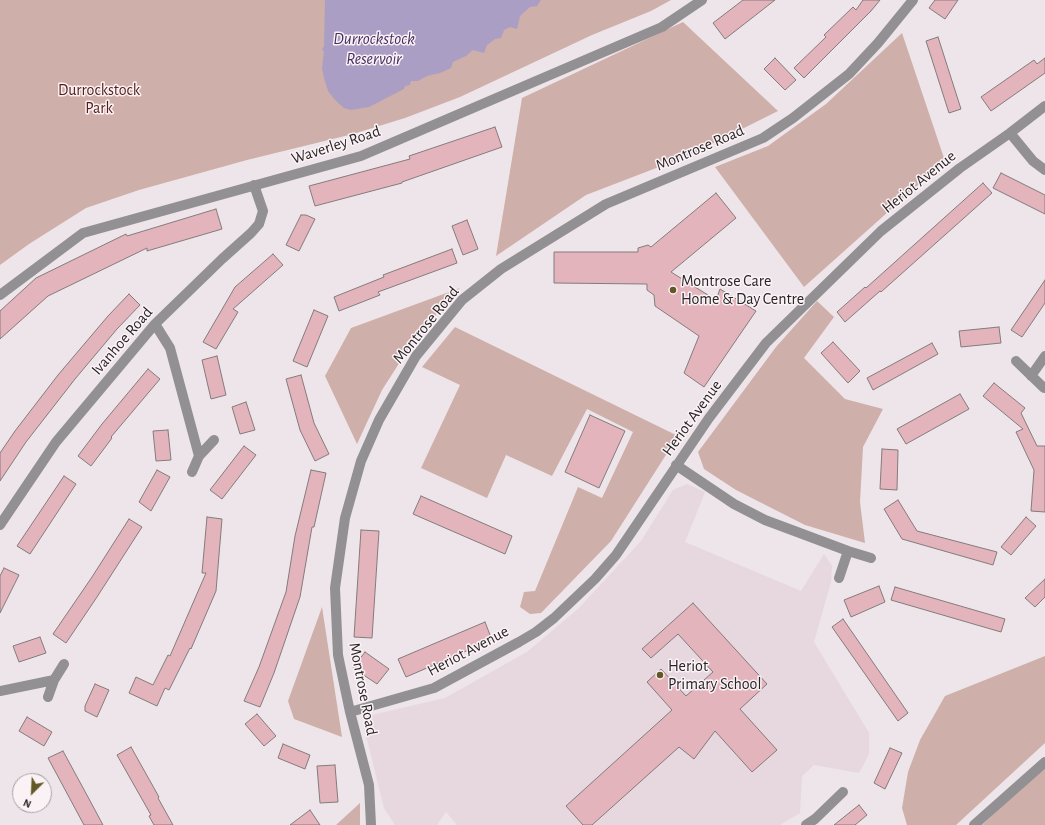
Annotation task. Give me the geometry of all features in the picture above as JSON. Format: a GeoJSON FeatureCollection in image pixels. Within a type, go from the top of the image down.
{"type":"FeatureCollection","features":[{"type":"Feature","properties":{"kind":"street","name":"Waverley Road"},"geometry":{"type":"LineString","coordinates":[[0,295],[83,233],[361,156],[662,27],[702,0]]}},
{"type":"Feature","properties":{"kind":"street","name":"Montrose Road"},"geometry":{"type":"LineString","coordinates":[[371,825],[369,785],[350,712],[338,655],[335,588],[345,518],[361,461],[378,420],[416,356],[462,300],[501,269],[606,204],[763,138],[793,118],[849,74],[878,43],[913,0]]}},
{"type":"Feature","properties":{"kind":"street","name":"Heriot Avenue"},"geometry":{"type":"LineString","coordinates":[[350,712],[434,688],[536,632],[554,618],[595,579],[610,561],[709,418],[766,343],[882,231],[960,168],[1045,106]]}},
{"type":"Feature","properties":{"kind":"street"},"geometry":{"type":"LineString","coordinates":[[1010,133],[1033,160],[1045,170]]}},
{"type":"Feature","properties":{"kind":"street","name":"Ivanhoe Road"},"geometry":{"type":"LineString","coordinates":[[0,525],[56,442],[155,324],[259,224],[263,211],[254,185]]}},
{"type":"Feature","properties":{"kind":"street"},"geometry":{"type":"LineString","coordinates":[[155,324],[170,348],[199,456]]}},
{"type":"Feature","properties":{"kind":"street"},"geometry":{"type":"LineString","coordinates":[[1032,376],[1045,356]]}},
{"type":"Feature","properties":{"kind":"street"},"geometry":{"type":"LineString","coordinates":[[1016,361],[1044,388]]}},
{"type":"Feature","properties":{"kind":"street"},"geometry":{"type":"LineString","coordinates":[[192,472],[199,456],[214,440]]}},
{"type":"Feature","properties":{"kind":"street"},"geometry":{"type":"LineString","coordinates":[[676,465],[734,504],[765,520],[871,558]]}},
{"type":"Feature","properties":{"kind":"street"},"geometry":{"type":"LineString","coordinates":[[839,578],[848,551]]}},
{"type":"Feature","properties":{"kind":"street"},"geometry":{"type":"LineString","coordinates":[[48,697],[54,680],[64,664]]}},
{"type":"Feature","properties":{"kind":"street"},"geometry":{"type":"LineString","coordinates":[[0,691],[54,680]]}},
{"type":"Feature","properties":{"kind":"street"},"geometry":{"type":"LineString","coordinates":[[974,825],[1045,762]]}},
{"type":"Feature","properties":{"kind":"street"},"geometry":{"type":"LineString","coordinates":[[806,825],[815,819],[843,792]]}},
{"type":"Feature","properties":{"kind":"shaded area","name":"Heriot Primary School"},"geometry":{"type":"Polygon","coordinates":[[[687,484],[705,492],[685,542],[801,591],[824,554],[832,566],[831,582],[814,642],[869,733],[869,754],[859,773],[814,765],[802,776],[800,813],[780,825],[457,825],[446,812],[437,825],[395,825],[384,808],[364,727],[372,715],[445,698],[527,652],[578,609],[641,541],[673,490],[687,484]]]}},
{"type":"Feature","properties":{"kind":"green space","name":"Durrockstock Park"},"geometry":{"type":"Polygon","coordinates":[[[0,0],[671,0],[651,11],[592,35],[460,97],[405,118],[353,134],[247,160],[139,190],[86,208],[29,244],[0,265],[0,0]]]}},
{"type":"Feature","properties":{"kind":"green space"},"geometry":{"type":"Polygon","coordinates":[[[683,22],[778,111],[690,155],[586,195],[496,256],[522,98],[683,22]]]}},
{"type":"Feature","properties":{"kind":"green space"},"geometry":{"type":"Polygon","coordinates":[[[902,33],[945,161],[804,287],[715,167],[768,146],[826,104],[902,33]]]}},
{"type":"Feature","properties":{"kind":"green space"},"geometry":{"type":"Polygon","coordinates":[[[460,288],[416,337],[382,390],[357,444],[325,376],[351,328],[460,288]]]}},
{"type":"Feature","properties":{"kind":"green space"},"geometry":{"type":"Polygon","coordinates":[[[817,301],[834,317],[804,358],[845,399],[883,409],[863,447],[860,502],[865,543],[805,525],[736,490],[704,469],[698,452],[776,347],[817,301]]]}},
{"type":"Feature","properties":{"kind":"green space"},"geometry":{"type":"Polygon","coordinates":[[[455,327],[678,436],[611,541],[541,613],[530,614],[520,607],[524,592],[535,591],[578,487],[602,498],[633,432],[587,409],[552,476],[506,455],[487,498],[421,468],[460,385],[422,367],[455,327]]]}},
{"type":"Feature","properties":{"kind":"green space"},"geometry":{"type":"Polygon","coordinates":[[[322,607],[342,737],[294,719],[288,701],[322,607]]]}},
{"type":"Feature","properties":{"kind":"green space"},"geometry":{"type":"Polygon","coordinates":[[[1045,656],[1045,743],[956,825],[907,825],[902,808],[908,772],[920,740],[945,696],[1045,656]]]}},
{"type":"Feature","properties":{"kind":"green space"},"geometry":{"type":"Polygon","coordinates":[[[1045,766],[1045,825],[982,825],[1045,766]]]}},
{"type":"Feature","properties":{"kind":"green space"},"geometry":{"type":"Polygon","coordinates":[[[360,803],[360,825],[336,825],[360,803]]]}},
{"type":"Feature","properties":{"kind":"water","name":"Durrockstock Reservoir"},"geometry":{"type":"Polygon","coordinates":[[[325,0],[541,0],[537,6],[530,7],[520,16],[517,29],[510,27],[504,30],[501,38],[495,39],[487,45],[484,53],[473,50],[466,56],[453,62],[451,68],[440,73],[427,76],[418,81],[411,81],[410,85],[405,86],[404,89],[369,107],[351,110],[344,108],[335,100],[328,91],[324,78],[322,68],[324,51],[322,50],[324,46],[325,0]]]}},
{"type":"Feature","properties":{"kind":"building"},"geometry":{"type":"Polygon","coordinates":[[[743,0],[775,0],[725,39],[713,23],[743,0]]]}},
{"type":"Feature","properties":{"kind":"building"},"geometry":{"type":"Polygon","coordinates":[[[863,0],[880,0],[871,11],[804,78],[794,68],[826,37],[824,35],[853,7],[856,10],[863,0]]]}},
{"type":"Feature","properties":{"kind":"building"},"geometry":{"type":"Polygon","coordinates":[[[935,0],[958,0],[945,19],[929,8],[935,0]]]}},
{"type":"Feature","properties":{"kind":"building"},"geometry":{"type":"Polygon","coordinates":[[[938,37],[961,109],[949,113],[926,41],[938,37]]]}},
{"type":"Feature","properties":{"kind":"building"},"geometry":{"type":"Polygon","coordinates":[[[775,58],[796,80],[785,90],[764,69],[775,58]]]}},
{"type":"Feature","properties":{"kind":"building"},"geometry":{"type":"Polygon","coordinates":[[[1045,58],[1045,73],[991,111],[981,97],[1034,60],[1037,64],[1045,58]]]}},
{"type":"Feature","properties":{"kind":"building"},"geometry":{"type":"Polygon","coordinates":[[[495,127],[502,147],[402,183],[315,206],[309,186],[410,159],[409,156],[495,127]]]}},
{"type":"Feature","properties":{"kind":"building"},"geometry":{"type":"Polygon","coordinates":[[[1001,173],[1045,195],[1045,214],[993,188],[1001,173]]]}},
{"type":"Feature","properties":{"kind":"building"},"geometry":{"type":"Polygon","coordinates":[[[983,183],[992,193],[845,322],[837,312],[865,287],[866,288],[983,183]]]}},
{"type":"Feature","properties":{"kind":"building","name":"Montrose Care Home & Day Centre"},"geometry":{"type":"Polygon","coordinates":[[[716,193],[736,218],[671,272],[716,300],[720,289],[756,311],[704,387],[684,373],[699,336],[655,306],[654,295],[647,290],[647,284],[554,283],[554,252],[638,252],[638,248],[648,245],[651,247],[716,193]]]}},
{"type":"Feature","properties":{"kind":"building"},"geometry":{"type":"Polygon","coordinates":[[[216,209],[222,229],[147,251],[147,248],[48,296],[0,339],[0,311],[36,278],[126,234],[127,236],[216,209]]]}},
{"type":"Feature","properties":{"kind":"building"},"geometry":{"type":"Polygon","coordinates":[[[301,215],[306,215],[315,219],[299,251],[286,245],[301,215]]]}},
{"type":"Feature","properties":{"kind":"building"},"geometry":{"type":"Polygon","coordinates":[[[467,220],[478,249],[463,255],[452,226],[467,220]]]}},
{"type":"Feature","properties":{"kind":"building"},"geometry":{"type":"Polygon","coordinates":[[[452,249],[457,263],[378,292],[380,295],[339,311],[334,297],[384,277],[383,275],[452,249]]]}},
{"type":"Feature","properties":{"kind":"building"},"geometry":{"type":"Polygon","coordinates":[[[273,254],[283,265],[233,309],[238,312],[216,349],[203,342],[235,287],[273,254]]]}},
{"type":"Feature","properties":{"kind":"building"},"geometry":{"type":"Polygon","coordinates":[[[1045,280],[1045,303],[1022,337],[1011,330],[1045,280]]]}},
{"type":"Feature","properties":{"kind":"building"},"geometry":{"type":"Polygon","coordinates":[[[129,294],[140,305],[117,329],[75,379],[26,442],[0,481],[0,453],[15,431],[58,375],[108,316],[129,294]]]}},
{"type":"Feature","properties":{"kind":"building"},"geometry":{"type":"Polygon","coordinates":[[[314,310],[328,316],[307,367],[293,361],[314,310]]]}},
{"type":"Feature","properties":{"kind":"building"},"geometry":{"type":"Polygon","coordinates":[[[999,327],[1001,343],[961,347],[959,331],[999,327]]]}},
{"type":"Feature","properties":{"kind":"building"},"geometry":{"type":"Polygon","coordinates":[[[833,342],[860,371],[848,383],[821,353],[833,342]]]}},
{"type":"Feature","properties":{"kind":"building"},"geometry":{"type":"Polygon","coordinates":[[[932,343],[938,354],[873,390],[867,378],[932,343]]]}},
{"type":"Feature","properties":{"kind":"building"},"geometry":{"type":"Polygon","coordinates":[[[217,356],[226,395],[211,399],[202,360],[217,356]]]}},
{"type":"Feature","properties":{"kind":"building"},"geometry":{"type":"Polygon","coordinates":[[[148,369],[160,379],[111,437],[112,438],[91,466],[78,456],[102,424],[148,369]]]}},
{"type":"Feature","properties":{"kind":"building"},"geometry":{"type":"Polygon","coordinates":[[[301,375],[314,423],[329,454],[315,461],[300,430],[286,379],[301,375]]]}},
{"type":"Feature","properties":{"kind":"building"},"geometry":{"type":"Polygon","coordinates":[[[994,383],[1025,408],[1021,413],[1037,446],[1045,446],[1045,512],[1031,511],[1034,470],[1016,432],[1023,429],[983,396],[994,383]]]}},
{"type":"Feature","properties":{"kind":"building"},"geometry":{"type":"Polygon","coordinates":[[[960,394],[969,409],[906,444],[897,429],[960,394]]]}},
{"type":"Feature","properties":{"kind":"building"},"geometry":{"type":"Polygon","coordinates":[[[246,402],[255,430],[240,434],[232,407],[246,402]]]}},
{"type":"Feature","properties":{"kind":"building"},"geometry":{"type":"Polygon","coordinates":[[[590,415],[625,431],[599,488],[565,472],[590,415]]]}},
{"type":"Feature","properties":{"kind":"building"},"geometry":{"type":"Polygon","coordinates":[[[168,430],[171,460],[156,461],[153,431],[168,430]]]}},
{"type":"Feature","properties":{"kind":"building"},"geometry":{"type":"Polygon","coordinates":[[[244,446],[256,455],[222,499],[210,490],[244,446]]]}},
{"type":"Feature","properties":{"kind":"building"},"geometry":{"type":"Polygon","coordinates":[[[882,449],[898,450],[897,490],[880,489],[882,449]]]}},
{"type":"Feature","properties":{"kind":"building"},"geometry":{"type":"Polygon","coordinates":[[[157,470],[170,477],[151,511],[139,502],[157,470]]]}},
{"type":"Feature","properties":{"kind":"building"},"geometry":{"type":"Polygon","coordinates":[[[311,470],[326,473],[314,527],[312,527],[300,597],[274,673],[260,707],[244,701],[259,667],[286,592],[295,536],[311,470]]]}},
{"type":"Feature","properties":{"kind":"building"},"geometry":{"type":"Polygon","coordinates":[[[64,476],[76,484],[30,554],[17,546],[64,476]]]}},
{"type":"Feature","properties":{"kind":"building"},"geometry":{"type":"Polygon","coordinates":[[[421,496],[512,536],[505,554],[413,514],[421,496]]]}},
{"type":"Feature","properties":{"kind":"building"},"geometry":{"type":"Polygon","coordinates":[[[898,500],[917,531],[997,552],[993,565],[902,539],[884,509],[898,500]]]}},
{"type":"Feature","properties":{"kind":"building"},"geometry":{"type":"Polygon","coordinates":[[[207,517],[222,519],[216,591],[191,649],[190,648],[169,690],[165,688],[157,706],[129,693],[136,677],[153,685],[168,655],[170,656],[206,573],[202,573],[207,517]]]}},
{"type":"Feature","properties":{"kind":"building"},"geometry":{"type":"Polygon","coordinates":[[[1026,517],[1036,526],[1011,555],[1001,547],[1026,517]]]}},
{"type":"Feature","properties":{"kind":"building"},"geometry":{"type":"Polygon","coordinates":[[[129,519],[142,527],[66,643],[53,634],[129,519]]]}},
{"type":"Feature","properties":{"kind":"building"},"geometry":{"type":"Polygon","coordinates":[[[361,530],[379,531],[372,638],[354,637],[361,530]]]}},
{"type":"Feature","properties":{"kind":"building"},"geometry":{"type":"Polygon","coordinates":[[[4,568],[19,575],[0,613],[0,576],[4,568]]]}},
{"type":"Feature","properties":{"kind":"building"},"geometry":{"type":"Polygon","coordinates":[[[1045,579],[1045,597],[1035,607],[1025,598],[1045,579]]]}},
{"type":"Feature","properties":{"kind":"building"},"geometry":{"type":"Polygon","coordinates":[[[879,586],[885,602],[851,617],[844,600],[879,586]]]}},
{"type":"Feature","properties":{"kind":"building"},"geometry":{"type":"Polygon","coordinates":[[[895,587],[1005,619],[1001,632],[891,600],[895,587]]]}},
{"type":"Feature","properties":{"kind":"building"},"geometry":{"type":"Polygon","coordinates":[[[693,603],[767,684],[740,709],[777,750],[752,772],[715,731],[694,759],[679,747],[592,825],[583,825],[566,806],[672,710],[647,682],[661,669],[686,696],[713,672],[678,634],[651,658],[642,649],[693,603]]]}},
{"type":"Feature","properties":{"kind":"building"},"geometry":{"type":"Polygon","coordinates":[[[843,619],[908,713],[898,721],[832,627],[843,619]]]}},
{"type":"Feature","properties":{"kind":"building"},"geometry":{"type":"Polygon","coordinates":[[[485,622],[492,640],[406,677],[398,659],[485,622]]]}},
{"type":"Feature","properties":{"kind":"building"},"geometry":{"type":"Polygon","coordinates":[[[40,637],[46,653],[19,662],[13,646],[40,637]]]}},
{"type":"Feature","properties":{"kind":"building"},"geometry":{"type":"Polygon","coordinates":[[[365,652],[389,669],[377,684],[353,668],[365,652]]]}},
{"type":"Feature","properties":{"kind":"building"},"geometry":{"type":"Polygon","coordinates":[[[95,684],[109,690],[97,717],[85,711],[85,706],[95,684]]]}},
{"type":"Feature","properties":{"kind":"building"},"geometry":{"type":"Polygon","coordinates":[[[257,714],[276,736],[264,746],[245,724],[257,714]]]}},
{"type":"Feature","properties":{"kind":"building"},"geometry":{"type":"Polygon","coordinates":[[[27,717],[52,732],[44,746],[19,731],[27,717]]]}},
{"type":"Feature","properties":{"kind":"building"},"geometry":{"type":"Polygon","coordinates":[[[283,744],[310,755],[305,769],[278,758],[283,744]]]}},
{"type":"Feature","properties":{"kind":"building"},"geometry":{"type":"Polygon","coordinates":[[[131,747],[173,825],[154,825],[149,816],[151,815],[117,755],[131,747]]]}},
{"type":"Feature","properties":{"kind":"building"},"geometry":{"type":"Polygon","coordinates":[[[890,748],[902,753],[885,789],[874,783],[890,748]]]}},
{"type":"Feature","properties":{"kind":"building"},"geometry":{"type":"Polygon","coordinates":[[[63,751],[103,825],[84,825],[48,758],[63,751]]]}},
{"type":"Feature","properties":{"kind":"building"},"geometry":{"type":"Polygon","coordinates":[[[335,765],[338,802],[320,803],[317,766],[335,765]]]}},
{"type":"Feature","properties":{"kind":"building"},"geometry":{"type":"Polygon","coordinates":[[[859,805],[867,815],[855,825],[834,825],[859,805]]]}},
{"type":"Feature","properties":{"kind":"building"},"geometry":{"type":"Polygon","coordinates":[[[310,810],[320,825],[290,825],[310,810]]]}},
{"type":"Feature","properties":{"kind":"place","name":"Montrose Care Home & Day Centre"},"geometry":{"type":"Point","coordinates":[673,290]}},
{"type":"Feature","properties":{"kind":"place","name":"Heriot Primary School"},"geometry":{"type":"Point","coordinates":[660,675]}}]}
